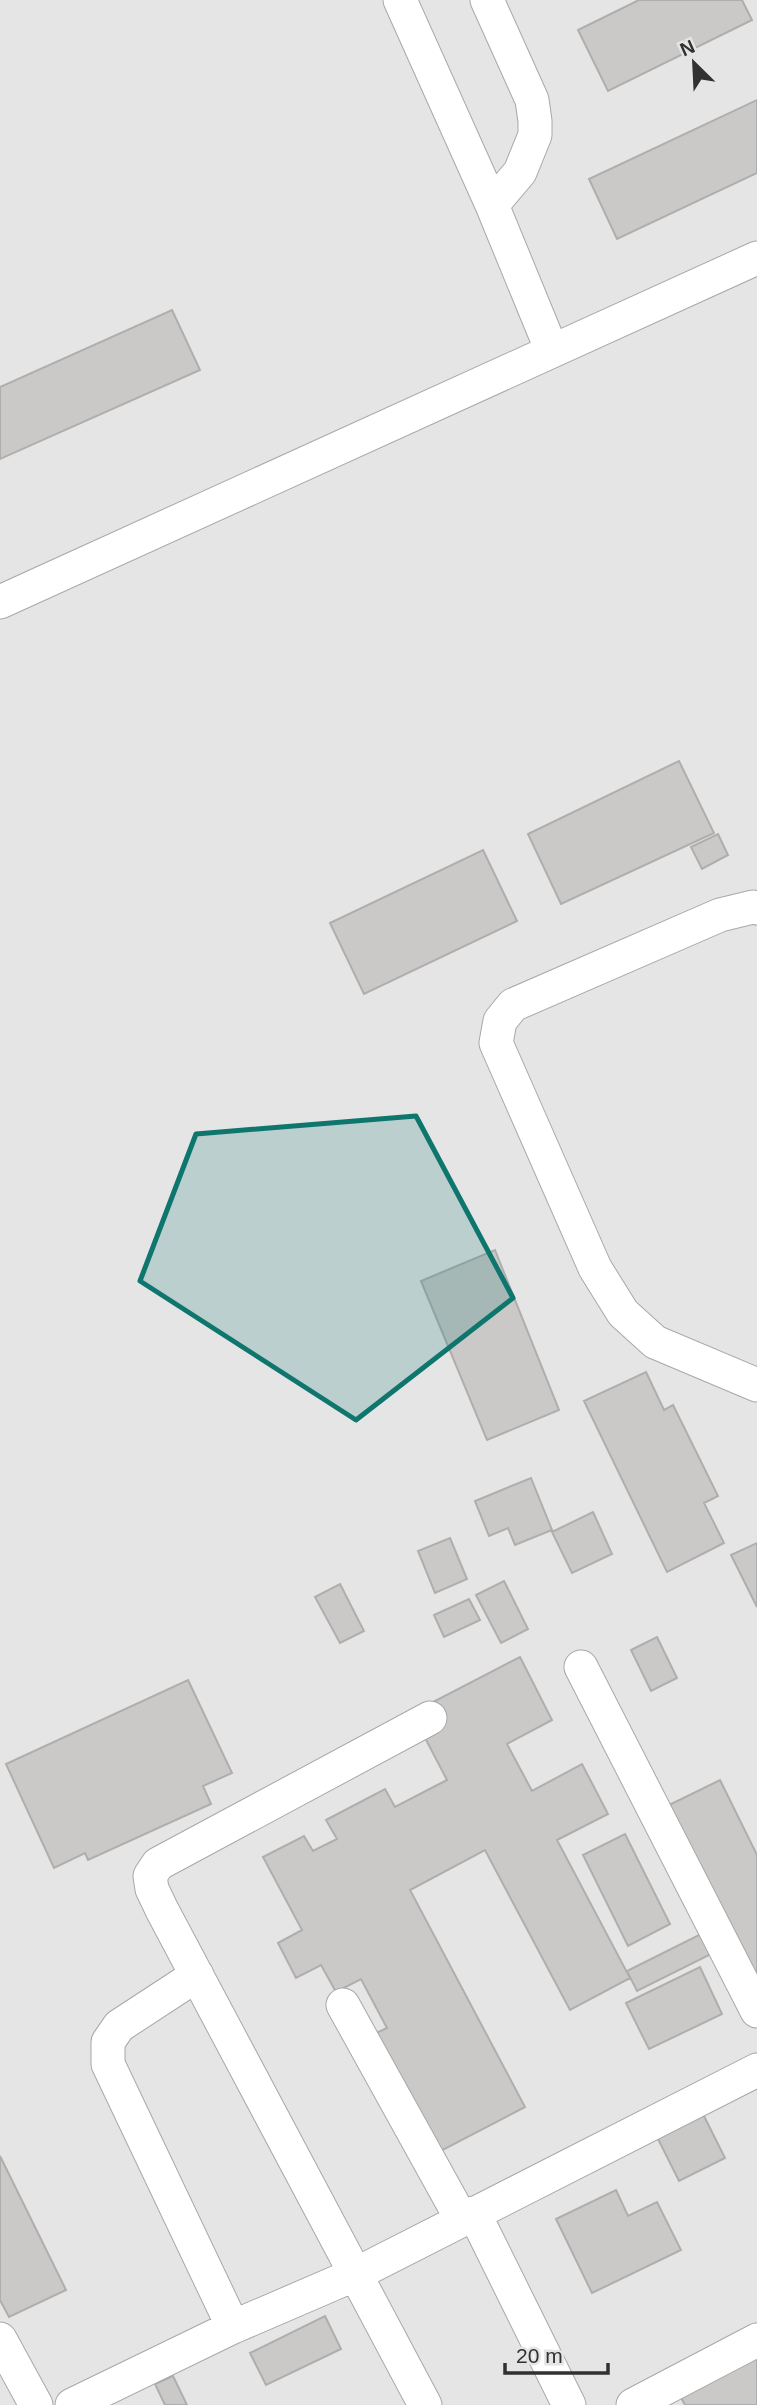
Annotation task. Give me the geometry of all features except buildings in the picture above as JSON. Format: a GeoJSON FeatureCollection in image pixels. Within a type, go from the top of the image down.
{"type":"FeatureCollection","features":[{"type":"Feature","properties":{"kind":"street"},"geometry":{"type":"LineString","coordinates":[[400,0],[492,205],[552,351]]}},
{"type":"Feature","properties":{"kind":"street"},"geometry":{"type":"LineString","coordinates":[[487,0],[532,100],[535,121],[535,135],[520,172],[492,205]]}},
{"type":"Feature","properties":{"kind":"street"},"geometry":{"type":"LineString","coordinates":[[0,602],[757,258]]}},
{"type":"Feature","properties":{"kind":"street"},"geometry":{"type":"LineString","coordinates":[[757,908],[720,915],[513,1005],[500,1021],[496,1042],[595,1268],[623,1313],[655,1342],[757,1385]]}},
{"type":"Feature","properties":{"kind":"street"},"geometry":{"type":"LineString","coordinates":[[582,1667],[757,2011]]}},
{"type":"Feature","properties":{"kind":"street"},"geometry":{"type":"LineString","coordinates":[[425,2405],[152,1889],[150,1876],[158,1864],[430,1718]]}},
{"type":"Feature","properties":{"kind":"street"},"geometry":{"type":"LineString","coordinates":[[197,1975],[119,2026],[108,2042],[108,2064],[233,2327]]}},
{"type":"Feature","properties":{"kind":"street"},"geometry":{"type":"LineString","coordinates":[[343,2006],[468,2217],[569,2405]]}},
{"type":"Feature","properties":{"kind":"street"},"geometry":{"type":"LineString","coordinates":[[72,2405],[233,2327],[356,2274],[757,2070]]}},
{"type":"Feature","properties":{"kind":"street"},"geometry":{"type":"LineString","coordinates":[[0,2339],[36,2405]]}},
{"type":"Feature","properties":{"kind":"street"},"geometry":{"type":"LineString","coordinates":[[633,2405],[757,2340]]}},
{"type":"Feature","properties":{"kind":"highlighted area"},"geometry":{"type":"Polygon","coordinates":[[[416,1116],[513,1298],[356,1420],[140,1281],[196,1134],[416,1116]]]}}]}
